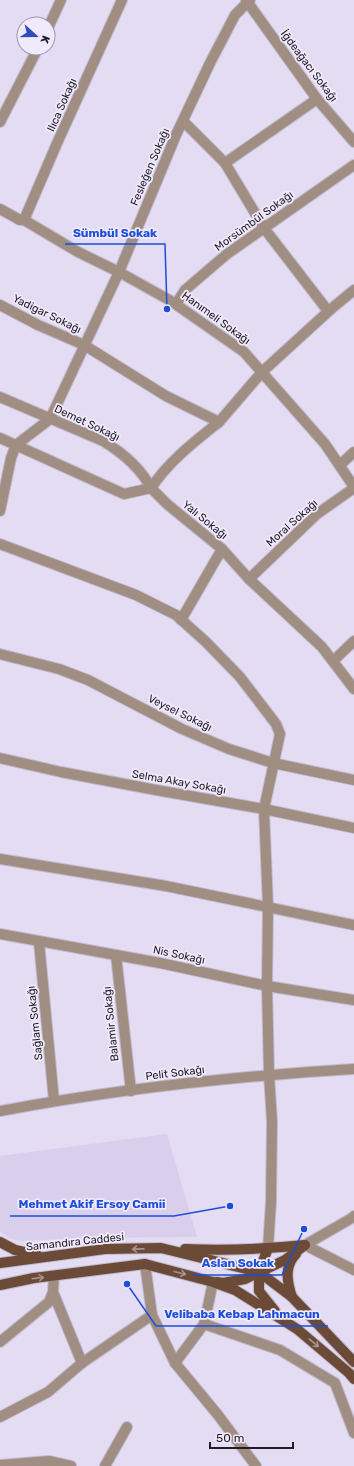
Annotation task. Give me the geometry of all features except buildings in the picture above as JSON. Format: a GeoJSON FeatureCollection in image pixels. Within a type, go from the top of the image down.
{"type":"FeatureCollection","features":[{"type":"Feature","properties":{"kind":"main road"},"geometry":{"type":"LineString","coordinates":[[0,1242],[15,1250],[45,1257]]}},
{"type":"Feature","properties":{"kind":"main road"},"geometry":{"type":"LineString","coordinates":[[161,1248],[216,1250],[305,1245]]}},
{"type":"Feature","properties":{"kind":"main road"},"geometry":{"type":"LineString","coordinates":[[213,1282],[223,1283],[245,1279],[285,1260],[305,1245]]}},
{"type":"Feature","properties":{"kind":"main road"},"geometry":{"type":"LineString","coordinates":[[292,1297],[288,1285],[287,1274],[290,1260],[305,1245]]}},
{"type":"Feature","properties":{"kind":"main road","name":"Samandıra Caddesi"},"geometry":{"type":"LineString","coordinates":[[0,1263],[105,1249],[161,1248],[259,1272],[292,1297],[354,1362]]}},
{"type":"Feature","properties":{"kind":"main road"},"geometry":{"type":"LineString","coordinates":[[268,1248],[259,1272],[259,1291],[283,1320]]}},
{"type":"Feature","properties":{"kind":"main road"},"geometry":{"type":"LineString","coordinates":[[0,1285],[34,1278],[145,1264],[213,1282],[234,1290],[297,1329],[349,1373],[354,1379]]}},
{"type":"Feature","properties":{"kind":"street"},"geometry":{"type":"LineString","coordinates":[[54,16],[61,0]]}},
{"type":"Feature","properties":{"kind":"street","name":"Ilıca Sokağı"},"geometry":{"type":"LineString","coordinates":[[24,220],[122,0]]}},
{"type":"Feature","properties":{"kind":"street","name":"İğdeağacı Sokağı"},"geometry":{"type":"LineString","coordinates":[[247,1],[317,99],[354,142]]}},
{"type":"Feature","properties":{"kind":"street","name":"Fesleğen Sokağı"},"geometry":{"type":"LineString","coordinates":[[16,445],[50,419],[119,272],[176,135],[235,15],[247,1]]}},
{"type":"Feature","properties":{"kind":"street"},"geometry":{"type":"LineString","coordinates":[[0,122],[34,56]]}},
{"type":"Feature","properties":{"kind":"street"},"geometry":{"type":"LineString","coordinates":[[225,163],[317,99]]}},
{"type":"Feature","properties":{"kind":"street"},"geometry":{"type":"LineString","coordinates":[[183,121],[225,163],[264,228],[328,311]]}},
{"type":"Feature","properties":{"kind":"street","name":"Morsümbül Sokağı"},"geometry":{"type":"LineString","coordinates":[[176,304],[185,290],[228,254],[354,165]]}},
{"type":"Feature","properties":{"kind":"street","name":"Hanımeli Sokağı"},"geometry":{"type":"LineString","coordinates":[[0,209],[20,220],[24,220],[78,252],[119,272],[176,304],[244,352],[324,444],[354,487]]}},
{"type":"Feature","properties":{"kind":"street"},"geometry":{"type":"LineString","coordinates":[[0,438],[124,494],[151,488],[157,479],[182,452],[219,422],[262,372],[328,311],[354,290]]}},
{"type":"Feature","properties":{"kind":"street","name":"Yadigar Sokağı"},"geometry":{"type":"LineString","coordinates":[[0,305],[38,325],[84,345],[166,396],[219,422]]}},
{"type":"Feature","properties":{"kind":"street","name":"Demet Sokağı"},"geometry":{"type":"LineString","coordinates":[[0,397],[103,441],[118,450],[144,475],[151,488]]}},
{"type":"Feature","properties":{"kind":"street"},"geometry":{"type":"LineString","coordinates":[[0,511],[11,458],[16,445]]}},
{"type":"Feature","properties":{"kind":"street"},"geometry":{"type":"LineString","coordinates":[[340,465],[354,452]]}},
{"type":"Feature","properties":{"kind":"street","name":"Moral Sokağı"},"geometry":{"type":"LineString","coordinates":[[249,579],[317,514],[354,487]]}},
{"type":"Feature","properties":{"kind":"street","name":"Yalı Sokağı"},"geometry":{"type":"LineString","coordinates":[[151,488],[166,504],[222,549],[249,579],[322,647],[354,690]]}},
{"type":"Feature","properties":{"kind":"street"},"geometry":{"type":"LineString","coordinates":[[0,544],[136,595],[176,615],[206,642],[240,677],[276,724],[280,734],[264,809],[268,907],[267,986],[269,1074],[272,1122],[268,1248]]}},
{"type":"Feature","properties":{"kind":"street"},"geometry":{"type":"LineString","coordinates":[[181,620],[222,549]]}},
{"type":"Feature","properties":{"kind":"street"},"geometry":{"type":"LineString","coordinates":[[333,661],[354,641]]}},
{"type":"Feature","properties":{"kind":"street","name":"Veysel Sokağı"},"geometry":{"type":"LineString","coordinates":[[0,654],[66,671],[88,680],[182,729],[229,749],[273,763],[354,780]]}},
{"type":"Feature","properties":{"kind":"street","name":"Selma Akay Sokağı"},"geometry":{"type":"LineString","coordinates":[[0,758],[354,828]]}},
{"type":"Feature","properties":{"kind":"street"},"geometry":{"type":"LineString","coordinates":[[0,859],[166,886],[354,925]]}},
{"type":"Feature","properties":{"kind":"street","name":"Nis Sokağı"},"geometry":{"type":"LineString","coordinates":[[0,934],[160,963],[267,986],[354,1000]]}},
{"type":"Feature","properties":{"kind":"street","name":"Sağlam Sokağı"},"geometry":{"type":"LineString","coordinates":[[39,942],[54,1101]]}},
{"type":"Feature","properties":{"kind":"street","name":"Balamir Sokağı"},"geometry":{"type":"LineString","coordinates":[[116,956],[131,1091]]}},
{"type":"Feature","properties":{"kind":"street","name":"Pelit Sokağı"},"geometry":{"type":"LineString","coordinates":[[0,1111],[54,1101],[269,1074],[354,1069]]}},
{"type":"Feature","properties":{"kind":"street"},"geometry":{"type":"LineString","coordinates":[[305,1245],[353,1218]]}},
{"type":"Feature","properties":{"kind":"street"},"geometry":{"type":"LineString","coordinates":[[305,1245],[354,1270]]}},
{"type":"Feature","properties":{"kind":"street"},"geometry":{"type":"LineString","coordinates":[[145,1264],[152,1315],[175,1363],[218,1415],[256,1466]]}},
{"type":"Feature","properties":{"kind":"street"},"geometry":{"type":"LineString","coordinates":[[0,1342],[49,1302],[53,1292],[54,1276]]}},
{"type":"Feature","properties":{"kind":"street"},"geometry":{"type":"LineString","coordinates":[[175,1363],[204,1324],[213,1282]]}},
{"type":"Feature","properties":{"kind":"street"},"geometry":{"type":"LineString","coordinates":[[53,1292],[82,1363]]}},
{"type":"Feature","properties":{"kind":"street"},"geometry":{"type":"LineString","coordinates":[[0,1417],[48,1392],[82,1363],[152,1315]]}},
{"type":"Feature","properties":{"kind":"street"},"geometry":{"type":"LineString","coordinates":[[204,1324],[280,1350],[335,1384],[354,1433]]}},
{"type":"Feature","properties":{"kind":"street"},"geometry":{"type":"LineString","coordinates":[[105,1466],[127,1427]]}},
{"type":"Feature","properties":{"kind":"street"},"geometry":{"type":"LineString","coordinates":[[0,1466],[49,1461],[71,1466]]}},
{"type":"Feature","properties":{"kind":"shaded area"},"geometry":{"type":"Polygon","coordinates":[[[167,1134],[197,1237],[84,1238],[20,1241],[9,1238],[0,1231],[0,1156],[167,1134]]]}},
{"type":"Feature","properties":{"kind":"place","name":"Sümbül Sokak"},"geometry":{"type":"Point","coordinates":[167,309]}},
{"type":"Feature","properties":{"kind":"place","name":"Mehmet Akif Ersoy Camii"},"geometry":{"type":"Point","coordinates":[230,1206]}},
{"type":"Feature","properties":{"kind":"place","name":"Aslan Sokak"},"geometry":{"type":"Point","coordinates":[304,1229]}},
{"type":"Feature","properties":{"kind":"place","name":"Velibaba Kebap Lahmacun"},"geometry":{"type":"Point","coordinates":[127,1284]}}]}
